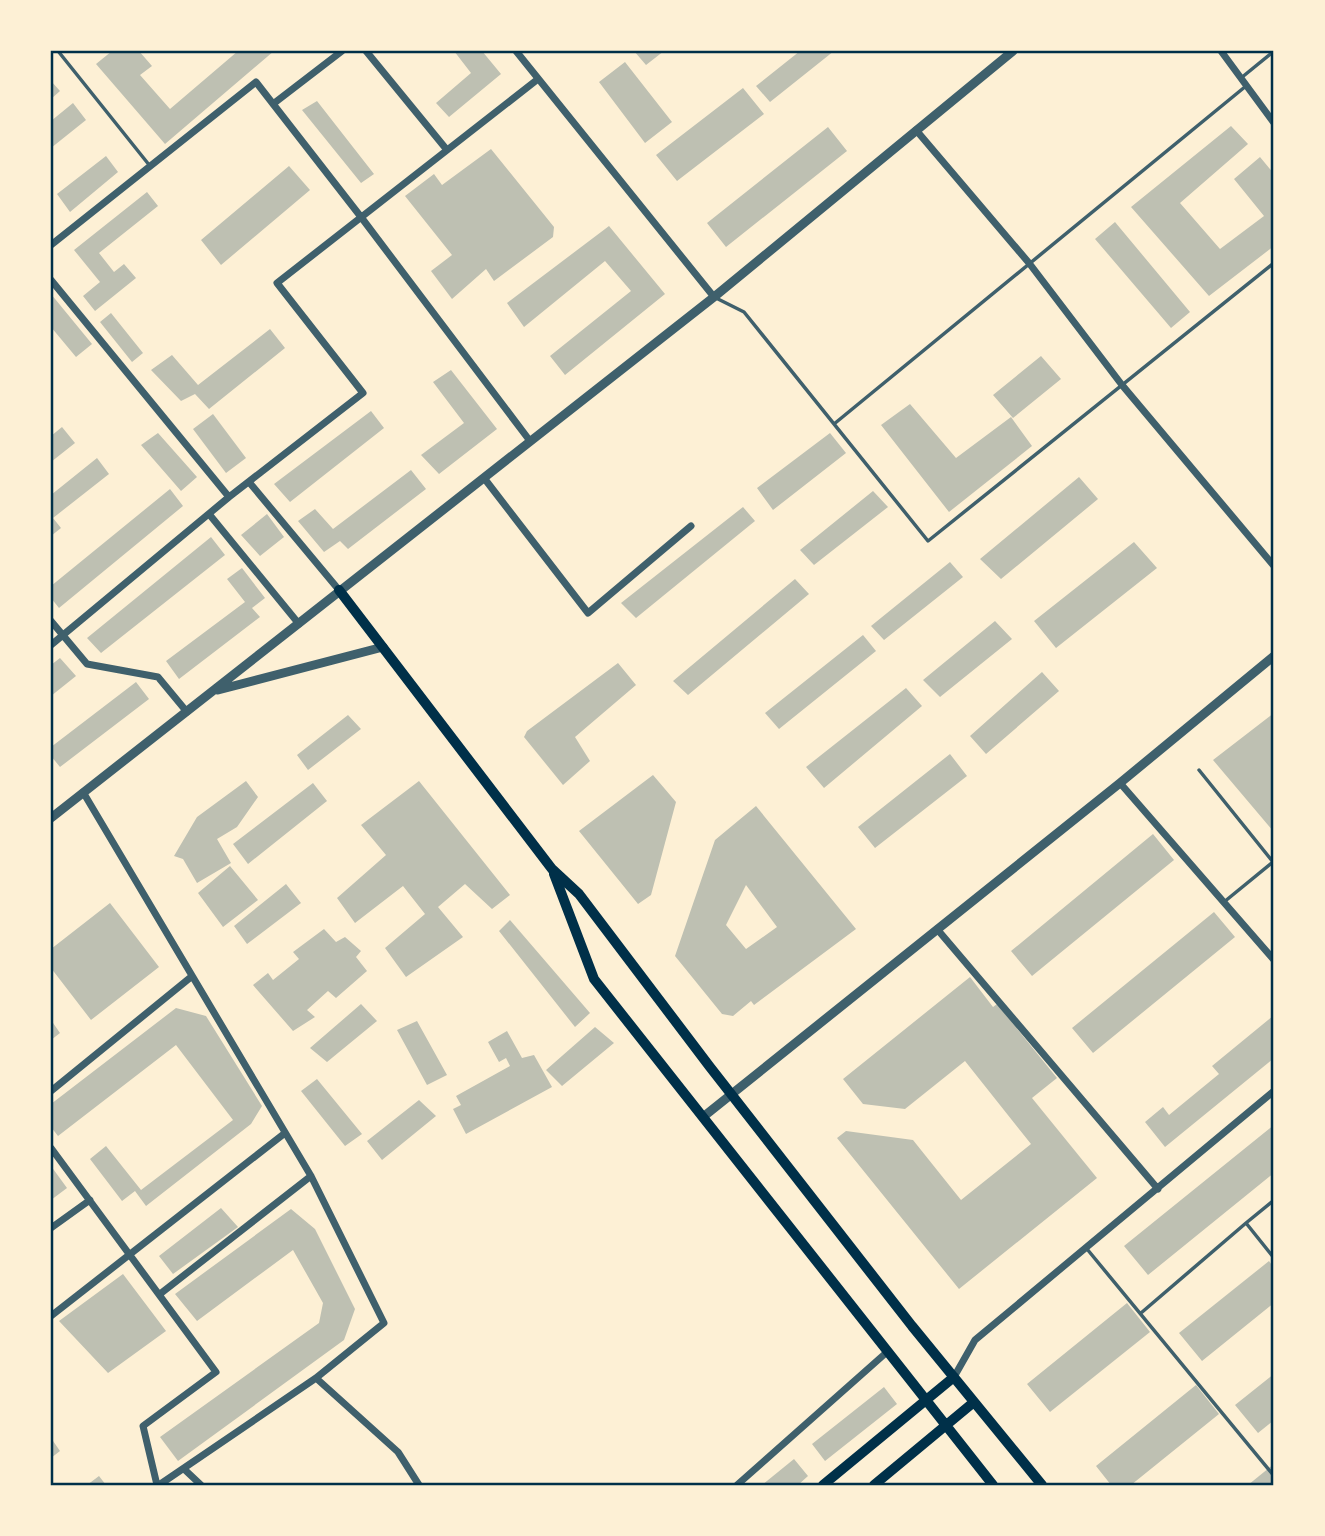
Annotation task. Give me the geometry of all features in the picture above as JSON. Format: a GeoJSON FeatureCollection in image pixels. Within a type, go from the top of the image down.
{"type":"FeatureCollection","features":[{"type":"Feature","properties":{"kind":"main road"},"geometry":{"type":"LineString","coordinates":[[339,590],[552,869],[579,894],[731,1094],[1042,1485]]}},
{"type":"Feature","properties":{"kind":"main road"},"geometry":{"type":"LineString","coordinates":[[552,869],[594,979],[993,1485]]}},
{"type":"Feature","properties":{"kind":"main road"},"geometry":{"type":"LineString","coordinates":[[823,1485],[954,1377]]}},
{"type":"Feature","properties":{"kind":"main road"},"geometry":{"type":"LineString","coordinates":[[874,1485],[974,1402]]}},
{"type":"Feature","properties":{"kind":"street"},"geometry":{"type":"LineString","coordinates":[[273,104],[342,51]]}},
{"type":"Feature","properties":{"kind":"street"},"geometry":{"type":"LineString","coordinates":[[366,51],[447,150]]}},
{"type":"Feature","properties":{"kind":"street"},"geometry":{"type":"LineString","coordinates":[[516,51],[714,297]]}},
{"type":"Feature","properties":{"kind":"street"},"geometry":{"type":"LineString","coordinates":[[51,817],[714,297],[1013,51]]}},
{"type":"Feature","properties":{"kind":"street"},"geometry":{"type":"LineString","coordinates":[[1221,51],[1274,123]]}},
{"type":"Feature","properties":{"kind":"street"},"geometry":{"type":"LineString","coordinates":[[51,645],[229,497],[363,393],[277,283],[538,79]]}},
{"type":"Feature","properties":{"kind":"street"},"geometry":{"type":"LineString","coordinates":[[51,245],[256,82],[530,441]]}},
{"type":"Feature","properties":{"kind":"street"},"geometry":{"type":"LineString","coordinates":[[916,130],[1029,263],[1122,385],[1274,566]]}},
{"type":"Feature","properties":{"kind":"street"},"geometry":{"type":"LineString","coordinates":[[51,280],[229,497]]}},
{"type":"Feature","properties":{"kind":"street"},"geometry":{"type":"LineString","coordinates":[[484,478],[588,613],[691,526]]}},
{"type":"Feature","properties":{"kind":"street"},"geometry":{"type":"LineString","coordinates":[[249,482],[339,590]]}},
{"type":"Feature","properties":{"kind":"street"},"geometry":{"type":"LineString","coordinates":[[209,514],[299,624]]}},
{"type":"Feature","properties":{"kind":"street"},"geometry":{"type":"LineString","coordinates":[[51,621],[87,664],[158,677],[187,712]]}},
{"type":"Feature","properties":{"kind":"street"},"geometry":{"type":"LineString","coordinates":[[213,692],[383,648]]}},
{"type":"Feature","properties":{"kind":"street"},"geometry":{"type":"LineString","coordinates":[[704,1116],[1120,783],[1274,656]]}},
{"type":"Feature","properties":{"kind":"street"},"geometry":{"type":"LineString","coordinates":[[1120,783],[1274,960]]}},
{"type":"Feature","properties":{"kind":"street"},"geometry":{"type":"LineString","coordinates":[[51,1148],[216,1372],[143,1426],[158,1485],[316,1378],[384,1323],[311,1176],[83,793]]}},
{"type":"Feature","properties":{"kind":"street"},"geometry":{"type":"LineString","coordinates":[[937,929],[1158,1189]]}},
{"type":"Feature","properties":{"kind":"street"},"geometry":{"type":"LineString","coordinates":[[51,1091],[191,977]]}},
{"type":"Feature","properties":{"kind":"street"},"geometry":{"type":"LineString","coordinates":[[954,1377],[975,1340],[1274,1091]]}},
{"type":"Feature","properties":{"kind":"street"},"geometry":{"type":"LineString","coordinates":[[51,1316],[285,1133]]}},
{"type":"Feature","properties":{"kind":"street"},"geometry":{"type":"LineString","coordinates":[[160,1294],[311,1176]]}},
{"type":"Feature","properties":{"kind":"street"},"geometry":{"type":"LineString","coordinates":[[51,1228],[90,1200]]}},
{"type":"Feature","properties":{"kind":"street"},"geometry":{"type":"LineString","coordinates":[[737,1485],[887,1352]]}},
{"type":"Feature","properties":{"kind":"street"},"geometry":{"type":"LineString","coordinates":[[316,1378],[398,1452],[419,1485]]}},
{"type":"Feature","properties":{"kind":"street"},"geometry":{"type":"LineString","coordinates":[[184,1469],[201,1485]]}},
{"type":"Feature","properties":{"kind":"lane"},"geometry":{"type":"LineString","coordinates":[[58,51],[150,166]]}},
{"type":"Feature","properties":{"kind":"lane"},"geometry":{"type":"LineString","coordinates":[[1241,78],[1274,51]]}},
{"type":"Feature","properties":{"kind":"lane"},"geometry":{"type":"LineString","coordinates":[[834,424],[1247,85]]}},
{"type":"Feature","properties":{"kind":"lane"},"geometry":{"type":"LineString","coordinates":[[714,297],[744,312],[928,541],[1274,263]]}},
{"type":"Feature","properties":{"kind":"lane"},"geometry":{"type":"LineString","coordinates":[[1199,770],[1274,862],[1224,902]]}},
{"type":"Feature","properties":{"kind":"lane"},"geometry":{"type":"LineString","coordinates":[[1141,1313],[1274,1200]]}},
{"type":"Feature","properties":{"kind":"lane"},"geometry":{"type":"LineString","coordinates":[[1246,1223],[1274,1258]]}},
{"type":"Feature","properties":{"kind":"lane"},"geometry":{"type":"LineString","coordinates":[[1087,1249],[1274,1476]]}},
{"type":"Feature","properties":{"kind":"building"},"geometry":{"type":"Polygon","coordinates":[[[112,51],[139,51],[152,66],[140,75],[170,109],[238,51],[274,51],[165,144],[96,64],[112,51]]]}},
{"type":"Feature","properties":{"kind":"building"},"geometry":{"type":"Polygon","coordinates":[[[454,51],[482,51],[501,74],[449,117],[436,103],[471,73],[454,51]]]}},
{"type":"Feature","properties":{"kind":"building"},"geometry":{"type":"Polygon","coordinates":[[[634,51],[664,51],[646,65],[634,51]]]}},
{"type":"Feature","properties":{"kind":"building"},"geometry":{"type":"Polygon","coordinates":[[[800,51],[834,51],[770,102],[756,86],[800,51]]]}},
{"type":"Feature","properties":{"kind":"building"},"geometry":{"type":"Polygon","coordinates":[[[625,62],[672,122],[645,143],[599,82],[625,62]]]}},
{"type":"Feature","properties":{"kind":"building"},"geometry":{"type":"Polygon","coordinates":[[[51,81],[60,91],[51,99],[51,81]]]}},
{"type":"Feature","properties":{"kind":"building"},"geometry":{"type":"Polygon","coordinates":[[[743,88],[764,114],[677,181],[656,155],[743,88]]]}},
{"type":"Feature","properties":{"kind":"building"},"geometry":{"type":"Polygon","coordinates":[[[317,101],[374,174],[361,183],[302,110],[317,101]]]}},
{"type":"Feature","properties":{"kind":"building"},"geometry":{"type":"Polygon","coordinates":[[[73,103],[86,120],[51,148],[51,121],[73,103]]]}},
{"type":"Feature","properties":{"kind":"building"},"geometry":{"type":"Polygon","coordinates":[[[1231,126],[1248,144],[1180,203],[1220,249],[1264,216],[1234,179],[1260,157],[1274,174],[1274,246],[1209,296],[1131,207],[1231,126]]]}},
{"type":"Feature","properties":{"kind":"building"},"geometry":{"type":"Polygon","coordinates":[[[828,127],[847,151],[726,247],[707,223],[828,127]]]}},
{"type":"Feature","properties":{"kind":"building"},"geometry":{"type":"Polygon","coordinates":[[[491,149],[554,227],[553,237],[494,281],[486,269],[452,299],[431,271],[452,255],[405,196],[434,174],[442,185],[491,149]]]}},
{"type":"Feature","properties":{"kind":"building"},"geometry":{"type":"Polygon","coordinates":[[[106,156],[118,172],[70,212],[57,194],[106,156]]]}},
{"type":"Feature","properties":{"kind":"building"},"geometry":{"type":"Polygon","coordinates":[[[289,166],[310,190],[221,265],[201,240],[289,166]]]}},
{"type":"Feature","properties":{"kind":"building"},"geometry":{"type":"Polygon","coordinates":[[[147,192],[158,206],[99,253],[114,272],[124,264],[136,278],[95,311],[83,296],[100,282],[74,250],[147,192]]]}},
{"type":"Feature","properties":{"kind":"building"},"geometry":{"type":"Polygon","coordinates":[[[1115,222],[1190,312],[1171,328],[1095,239],[1115,222]]]}},
{"type":"Feature","properties":{"kind":"building"},"geometry":{"type":"Polygon","coordinates":[[[609,226],[665,294],[565,375],[550,356],[631,291],[605,261],[524,327],[507,303],[609,226]]]}},
{"type":"Feature","properties":{"kind":"building"},"geometry":{"type":"Polygon","coordinates":[[[51,294],[92,344],[76,357],[51,327],[51,294]]]}},
{"type":"Feature","properties":{"kind":"building"},"geometry":{"type":"Polygon","coordinates":[[[111,313],[143,353],[132,362],[100,322],[111,313]]]}},
{"type":"Feature","properties":{"kind":"building"},"geometry":{"type":"Polygon","coordinates":[[[270,329],[285,348],[209,409],[195,394],[181,401],[151,370],[172,355],[198,385],[270,329]]]}},
{"type":"Feature","properties":{"kind":"building"},"geometry":{"type":"Polygon","coordinates":[[[1041,356],[1061,379],[1013,418],[993,395],[1041,356]]]}},
{"type":"Feature","properties":{"kind":"building"},"geometry":{"type":"Polygon","coordinates":[[[451,370],[497,429],[439,474],[421,455],[464,423],[433,382],[451,370]]]}},
{"type":"Feature","properties":{"kind":"building"},"geometry":{"type":"Polygon","coordinates":[[[910,404],[956,458],[1011,417],[1032,446],[949,512],[881,425],[910,404]]]}},
{"type":"Feature","properties":{"kind":"building"},"geometry":{"type":"Polygon","coordinates":[[[371,411],[384,428],[290,502],[274,484],[371,411]]]}},
{"type":"Feature","properties":{"kind":"building"},"geometry":{"type":"Polygon","coordinates":[[[213,414],[246,458],[226,473],[193,429],[213,414]]]}},
{"type":"Feature","properties":{"kind":"building"},"geometry":{"type":"Polygon","coordinates":[[[62,427],[75,443],[51,462],[51,436],[62,427]]]}},
{"type":"Feature","properties":{"kind":"building"},"geometry":{"type":"Polygon","coordinates":[[[158,433],[197,477],[181,491],[141,445],[158,433]]]}},
{"type":"Feature","properties":{"kind":"building"},"geometry":{"type":"Polygon","coordinates":[[[830,433],[846,453],[773,510],[757,488],[830,433]]]}},
{"type":"Feature","properties":{"kind":"building"},"geometry":{"type":"Polygon","coordinates":[[[97,458],[109,474],[53,518],[61,528],[51,536],[51,495],[97,458]]]}},
{"type":"Feature","properties":{"kind":"building"},"geometry":{"type":"Polygon","coordinates":[[[411,470],[426,489],[348,549],[340,541],[324,552],[298,521],[315,509],[333,529],[411,470]]]}},
{"type":"Feature","properties":{"kind":"building"},"geometry":{"type":"Polygon","coordinates":[[[1079,477],[1098,499],[1001,579],[980,559],[1079,477]]]}},
{"type":"Feature","properties":{"kind":"building"},"geometry":{"type":"Polygon","coordinates":[[[170,489],[183,506],[59,608],[51,598],[51,586],[170,489]]]}},
{"type":"Feature","properties":{"kind":"building"},"geometry":{"type":"Polygon","coordinates":[[[873,491],[888,507],[814,565],[800,550],[873,491]]]}},
{"type":"Feature","properties":{"kind":"building"},"geometry":{"type":"Polygon","coordinates":[[[743,507],[755,521],[636,618],[621,603],[743,507]]]}},
{"type":"Feature","properties":{"kind":"building"},"geometry":{"type":"Polygon","coordinates":[[[267,514],[284,537],[260,556],[241,535],[267,514]]]}},
{"type":"Feature","properties":{"kind":"building"},"geometry":{"type":"Polygon","coordinates":[[[211,537],[225,555],[101,653],[87,638],[211,537]]]}},
{"type":"Feature","properties":{"kind":"building"},"geometry":{"type":"Polygon","coordinates":[[[1134,542],[1157,568],[1056,648],[1034,621],[1134,542]]]}},
{"type":"Feature","properties":{"kind":"building"},"geometry":{"type":"Polygon","coordinates":[[[950,562],[963,577],[884,640],[871,626],[950,562]]]}},
{"type":"Feature","properties":{"kind":"building"},"geometry":{"type":"Polygon","coordinates":[[[242,568],[265,598],[252,608],[260,617],[179,679],[166,661],[245,602],[227,579],[242,568]]]}},
{"type":"Feature","properties":{"kind":"building"},"geometry":{"type":"Polygon","coordinates":[[[795,579],[809,594],[688,695],[673,681],[795,579]]]}},
{"type":"Feature","properties":{"kind":"building"},"geometry":{"type":"Polygon","coordinates":[[[995,621],[1012,639],[940,697],[923,680],[995,621]]]}},
{"type":"Feature","properties":{"kind":"building"},"geometry":{"type":"Polygon","coordinates":[[[863,635],[876,651],[779,729],[765,713],[863,635]]]}},
{"type":"Feature","properties":{"kind":"building"},"geometry":{"type":"Polygon","coordinates":[[[60,658],[76,676],[51,696],[51,665],[60,658]]]}},
{"type":"Feature","properties":{"kind":"building"},"geometry":{"type":"Polygon","coordinates":[[[618,663],[636,685],[575,737],[590,761],[563,785],[524,737],[527,731],[618,663]]]}},
{"type":"Feature","properties":{"kind":"building"},"geometry":{"type":"Polygon","coordinates":[[[1042,672],[1059,691],[986,754],[970,736],[1042,672]]]}},
{"type":"Feature","properties":{"kind":"building"},"geometry":{"type":"Polygon","coordinates":[[[136,682],[149,699],[60,767],[51,756],[51,747],[136,682]]]}},
{"type":"Feature","properties":{"kind":"building"},"geometry":{"type":"Polygon","coordinates":[[[906,688],[922,706],[824,788],[806,767],[906,688]]]}},
{"type":"Feature","properties":{"kind":"building"},"geometry":{"type":"Polygon","coordinates":[[[1274,713],[1274,756],[1271,759],[1274,763],[1274,832],[1213,760],[1274,713]]]}},
{"type":"Feature","properties":{"kind":"building"},"geometry":{"type":"Polygon","coordinates":[[[348,715],[361,729],[308,770],[297,755],[348,715]]]}},
{"type":"Feature","properties":{"kind":"building"},"geometry":{"type":"Polygon","coordinates":[[[950,754],[967,776],[875,848],[858,827],[950,754]]]}},
{"type":"Feature","properties":{"kind":"building"},"geometry":{"type":"Polygon","coordinates":[[[653,775],[676,802],[651,895],[638,904],[579,831],[653,775]]]}},
{"type":"Feature","properties":{"kind":"building"},"geometry":{"type":"Polygon","coordinates":[[[246,781],[258,797],[237,827],[217,839],[231,863],[197,883],[183,859],[174,856],[197,817],[246,781]]]}},
{"type":"Feature","properties":{"kind":"building"},"geometry":{"type":"Polygon","coordinates":[[[419,781],[510,895],[492,909],[465,884],[438,907],[463,937],[406,977],[385,948],[425,914],[403,886],[355,923],[337,898],[386,855],[361,825],[419,781]]]}},
{"type":"Feature","properties":{"kind":"building"},"geometry":{"type":"Polygon","coordinates":[[[313,783],[327,801],[248,864],[233,844],[313,783]]]}},
{"type":"Feature","properties":{"kind":"building"},"geometry":{"type":"Polygon","coordinates":[[[756,806],[856,929],[754,1005],[751,1001],[733,1016],[722,1014],[675,956],[715,840],[756,806]],[[746,885],[726,925],[746,949],[777,927],[746,885]]]}},
{"type":"Feature","properties":{"kind":"building"},"geometry":{"type":"Polygon","coordinates":[[[1153,834],[1174,860],[1032,976],[1011,951],[1153,834]]]}},
{"type":"Feature","properties":{"kind":"building"},"geometry":{"type":"Polygon","coordinates":[[[230,866],[258,900],[223,927],[198,893],[230,866]]]}},
{"type":"Feature","properties":{"kind":"building"},"geometry":{"type":"Polygon","coordinates":[[[286,884],[301,903],[247,944],[234,926],[286,884]]]}},
{"type":"Feature","properties":{"kind":"building"},"geometry":{"type":"Polygon","coordinates":[[[110,903],[159,967],[91,1020],[51,968],[51,949],[110,903]]]}},
{"type":"Feature","properties":{"kind":"building"},"geometry":{"type":"Polygon","coordinates":[[[1214,912],[1235,937],[1093,1053],[1072,1028],[1214,912]]]}},
{"type":"Feature","properties":{"kind":"building"},"geometry":{"type":"Polygon","coordinates":[[[510,920],[590,1013],[575,1027],[499,931],[510,920]]]}},
{"type":"Feature","properties":{"kind":"building"},"geometry":{"type":"Polygon","coordinates":[[[324,929],[336,942],[345,937],[361,951],[356,957],[367,971],[336,998],[328,991],[307,1010],[315,1017],[293,1031],[253,985],[268,973],[273,980],[299,959],[293,952],[324,929]]]}},
{"type":"Feature","properties":{"kind":"building"},"geometry":{"type":"Polygon","coordinates":[[[970,977],[993,1007],[997,1004],[1057,1078],[1032,1098],[1097,1178],[959,1289],[837,1138],[846,1131],[913,1140],[961,1200],[1031,1144],[965,1061],[905,1109],[863,1104],[843,1079],[970,977]]]}},
{"type":"Feature","properties":{"kind":"building"},"geometry":{"type":"Polygon","coordinates":[[[361,1004],[377,1021],[327,1062],[310,1048],[361,1004]]]}},
{"type":"Feature","properties":{"kind":"building"},"geometry":{"type":"Polygon","coordinates":[[[176,1008],[206,1016],[262,1106],[251,1124],[146,1206],[135,1191],[122,1201],[90,1159],[106,1146],[141,1190],[233,1120],[176,1045],[58,1136],[51,1127],[51,1104],[176,1008]]]}},
{"type":"Feature","properties":{"kind":"building"},"geometry":{"type":"Polygon","coordinates":[[[1274,1015],[1274,1058],[1165,1147],[1145,1122],[1163,1107],[1169,1115],[1219,1074],[1212,1066],[1274,1015]]]}},
{"type":"Feature","properties":{"kind":"building"},"geometry":{"type":"Polygon","coordinates":[[[51,1020],[60,1033],[51,1040],[51,1020]]]}},
{"type":"Feature","properties":{"kind":"building"},"geometry":{"type":"Polygon","coordinates":[[[417,1021],[447,1075],[427,1085],[397,1030],[417,1021]]]}},
{"type":"Feature","properties":{"kind":"building"},"geometry":{"type":"Polygon","coordinates":[[[595,1027],[614,1043],[562,1086],[546,1070],[595,1027]]]}},
{"type":"Feature","properties":{"kind":"building"},"geometry":{"type":"Polygon","coordinates":[[[507,1031],[522,1058],[534,1055],[552,1087],[466,1134],[453,1109],[461,1105],[456,1096],[510,1066],[506,1058],[499,1062],[488,1042],[507,1031]]]}},
{"type":"Feature","properties":{"kind":"building"},"geometry":{"type":"Polygon","coordinates":[[[317,1079],[362,1134],[345,1146],[301,1091],[317,1079]]]}},
{"type":"Feature","properties":{"kind":"building"},"geometry":{"type":"Polygon","coordinates":[[[419,1100],[436,1116],[382,1160],[367,1141],[419,1100]]]}},
{"type":"Feature","properties":{"kind":"building"},"geometry":{"type":"Polygon","coordinates":[[[1274,1125],[1274,1173],[1148,1275],[1124,1246],[1274,1125]]]}},
{"type":"Feature","properties":{"kind":"building"},"geometry":{"type":"Polygon","coordinates":[[[51,1166],[67,1188],[51,1200],[51,1166]]]}},
{"type":"Feature","properties":{"kind":"building"},"geometry":{"type":"Polygon","coordinates":[[[221,1208],[238,1227],[173,1274],[159,1256],[221,1208]]]}},
{"type":"Feature","properties":{"kind":"building"},"geometry":{"type":"Polygon","coordinates":[[[291,1209],[315,1229],[355,1309],[344,1340],[178,1461],[160,1437],[319,1323],[323,1303],[293,1250],[197,1321],[175,1294],[291,1209]]]}},
{"type":"Feature","properties":{"kind":"building"},"geometry":{"type":"Polygon","coordinates":[[[1269,1261],[1274,1268],[1274,1303],[1202,1361],[1179,1333],[1269,1261]]]}},
{"type":"Feature","properties":{"kind":"building"},"geometry":{"type":"Polygon","coordinates":[[[123,1274],[166,1331],[108,1373],[59,1321],[123,1274]]]}},
{"type":"Feature","properties":{"kind":"building"},"geometry":{"type":"Polygon","coordinates":[[[1127,1303],[1150,1332],[1050,1412],[1027,1384],[1127,1303]]]}},
{"type":"Feature","properties":{"kind":"building"},"geometry":{"type":"Polygon","coordinates":[[[1274,1374],[1274,1420],[1258,1433],[1235,1405],[1274,1374]]]}},
{"type":"Feature","properties":{"kind":"building"},"geometry":{"type":"Polygon","coordinates":[[[1196,1385],[1219,1414],[1131,1485],[1111,1485],[1096,1466],[1196,1385]]]}},
{"type":"Feature","properties":{"kind":"building"},"geometry":{"type":"Polygon","coordinates":[[[884,1387],[897,1404],[825,1461],[812,1444],[884,1387]]]}},
{"type":"Feature","properties":{"kind":"building"},"geometry":{"type":"Polygon","coordinates":[[[51,1438],[60,1451],[51,1458],[51,1438]]]}},
{"type":"Feature","properties":{"kind":"building"},"geometry":{"type":"Polygon","coordinates":[[[794,1459],[808,1476],[798,1485],[762,1485],[794,1459]]]}},
{"type":"Feature","properties":{"kind":"building"},"geometry":{"type":"Polygon","coordinates":[[[1274,1464],[1274,1485],[1248,1485],[1274,1464]]]}},
{"type":"Feature","properties":{"kind":"building"},"geometry":{"type":"Polygon","coordinates":[[[99,1476],[106,1485],[87,1485],[99,1476]]]}}]}
